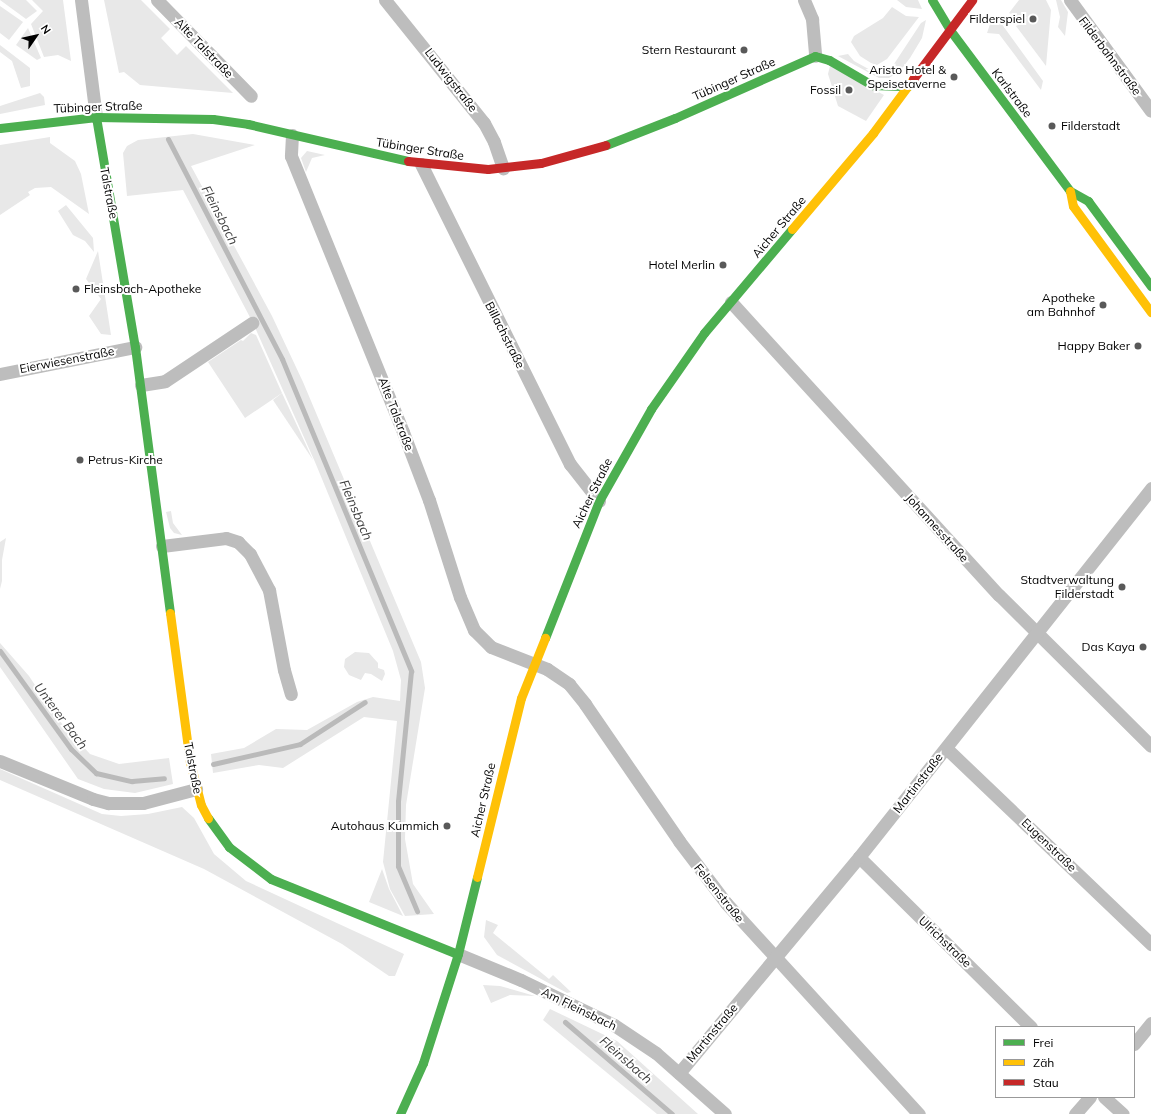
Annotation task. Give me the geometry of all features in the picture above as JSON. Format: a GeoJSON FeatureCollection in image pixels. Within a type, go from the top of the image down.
{"type":"FeatureCollection","features":[{"type":"Feature","properties":{"kind":"main road","name":"Karlstraße"},"geometry":{"type":"LineString","coordinates":[[932,0],[950,30],[1070,191],[1088,201],[1151,286]]}},
{"type":"Feature","properties":{"kind":"main road","name":"Aicher Straße"},"geometry":{"type":"LineString","coordinates":[[400,1114],[424,1062],[458,954],[511,735],[534,663],[599,501],[652,409],[704,333],[850,161],[972,0]]}},
{"type":"Feature","properties":{"kind":"main road","name":"Tübinger Straße"},"geometry":{"type":"LineString","coordinates":[[0,128],[96,117],[213,119],[248,124],[421,164],[456,168],[503,168],[556,160],[598,148],[675,118],[815,56]]}},
{"type":"Feature","properties":{"kind":"main road"},"geometry":{"type":"LineString","coordinates":[[815,56],[829,60],[872,85],[908,86]]}},
{"type":"Feature","properties":{"kind":"main road","name":"Talstraße"},"geometry":{"type":"LineString","coordinates":[[96,117],[141,385],[196,789],[201,805],[216,832],[256,870],[270,879],[458,954]]}},
{"type":"Feature","properties":{"kind":"main road","name":"Karlstraße"},"geometry":{"type":"LineString","coordinates":[[1070,191],[1073,206],[1112,261],[1150,309]]}},
{"type":"Feature","properties":{"kind":"main road"},"geometry":{"type":"LineString","coordinates":[[1112,261],[1116,252],[1126,252]]}},
{"type":"Feature","properties":{"kind":"street","name":"Talstraße"},"geometry":{"type":"LineString","coordinates":[[81,0],[96,117]]}},
{"type":"Feature","properties":{"kind":"street","name":"Alte Talstraße"},"geometry":{"type":"LineString","coordinates":[[157,0],[251,96]]}},
{"type":"Feature","properties":{"kind":"street","name":"Ludwigstraße"},"geometry":{"type":"LineString","coordinates":[[385,0],[484,123],[494,142],[503,168]]}},
{"type":"Feature","properties":{"kind":"street"},"geometry":{"type":"LineString","coordinates":[[804,0],[812,19],[815,56]]}},
{"type":"Feature","properties":{"kind":"street","name":"Filderbahnstraße"},"geometry":{"type":"LineString","coordinates":[[1070,0],[1151,111]]}},
{"type":"Feature","properties":{"kind":"street","name":"Alte Talstraße"},"geometry":{"type":"LineString","coordinates":[[292,135],[291,156],[403,432],[467,617],[474,630],[491,647],[534,663]]}},
{"type":"Feature","properties":{"kind":"street","name":"Billachstraße"},"geometry":{"type":"LineString","coordinates":[[421,164],[570,464],[599,501]]}},
{"type":"Feature","properties":{"kind":"street","name":"Johannesstraße"},"geometry":{"type":"LineString","coordinates":[[731,302],[1036,634],[1151,746]]}},
{"type":"Feature","properties":{"kind":"street"},"geometry":{"type":"LineString","coordinates":[[141,385],[165,381],[252,323]]}},
{"type":"Feature","properties":{"kind":"street","name":"Eierwiesenstraße"},"geometry":{"type":"LineString","coordinates":[[0,374],[135,347]]}},
{"type":"Feature","properties":{"kind":"street","name":"Martinstraße"},"geometry":{"type":"LineString","coordinates":[[680,1073],[859,857],[1151,488]]}},
{"type":"Feature","properties":{"kind":"street"},"geometry":{"type":"LineString","coordinates":[[162,546],[226,538],[238,542],[250,554],[269,590],[284,670],[291,694]]}},
{"type":"Feature","properties":{"kind":"street","name":"Felsenstraße"},"geometry":{"type":"LineString","coordinates":[[534,663],[558,675],[577,693],[679,841],[726,903],[775,959],[919,1114]]}},
{"type":"Feature","properties":{"kind":"street","name":"Eugenstraße"},"geometry":{"type":"LineString","coordinates":[[946,748],[1151,944]]}},
{"type":"Feature","properties":{"kind":"street"},"geometry":{"type":"LineString","coordinates":[[0,761],[93,799],[108,803],[143,803],[196,789]]}},
{"type":"Feature","properties":{"kind":"street","name":"Ulrichstraße"},"geometry":{"type":"LineString","coordinates":[[859,857],[1030,1026]]}},
{"type":"Feature","properties":{"kind":"street","name":"Am Fleinsbach"},"geometry":{"type":"LineString","coordinates":[[458,954],[520,980],[614,1025],[680,1073],[725,1114]]}},
{"type":"Feature","properties":{"kind":"street"},"geometry":{"type":"LineString","coordinates":[[1135,1043],[1151,1023]]}},
{"type":"Feature","properties":{"kind":"street"},"geometry":{"type":"LineString","coordinates":[[1075,1114],[1089,1098]]}},
{"type":"Feature","properties":{"kind":"street"},"geometry":{"type":"LineString","coordinates":[[1105,1098],[1124,1114]]}},
{"type":"Feature","properties":{"kind":"shaded area"},"geometry":{"type":"Polygon","coordinates":[[[0,0],[26,0],[37,11],[26,19],[0,0]]]}},
{"type":"Feature","properties":{"kind":"shaded area"},"geometry":{"type":"Polygon","coordinates":[[[32,0],[63,0],[71,61],[58,55],[44,57],[31,24],[43,11],[32,0]]]}},
{"type":"Feature","properties":{"kind":"shaded area"},"geometry":{"type":"Polygon","coordinates":[[[104,0],[141,0],[170,29],[161,38],[177,55],[186,46],[233,93],[140,85],[124,72],[119,73],[104,0]]]}},
{"type":"Feature","properties":{"kind":"shaded area"},"geometry":{"type":"Polygon","coordinates":[[[897,0],[918,0],[922,9],[906,7],[897,0]]]}},
{"type":"Feature","properties":{"kind":"shaded area"},"geometry":{"type":"Polygon","coordinates":[[[1019,0],[1046,0],[1051,10],[1046,66],[1016,26],[1020,24],[1020,18],[1009,13],[1019,0]]]}},
{"type":"Feature","properties":{"kind":"shaded area"},"geometry":{"type":"Polygon","coordinates":[[[1056,0],[1061,0],[1068,12],[1065,36],[1058,27],[1060,17],[1056,0]]]}},
{"type":"Feature","properties":{"kind":"shaded area"},"geometry":{"type":"Polygon","coordinates":[[[0,6],[23,22],[9,40],[0,33],[0,6]]]}},
{"type":"Feature","properties":{"kind":"shaded area"},"geometry":{"type":"Polygon","coordinates":[[[892,7],[906,16],[919,17],[887,59],[877,65],[860,56],[851,42],[854,36],[883,18],[892,7]]]}},
{"type":"Feature","properties":{"kind":"shaded area"},"geometry":{"type":"Polygon","coordinates":[[[992,18],[1001,23],[1043,81],[1041,90],[999,34],[987,33],[992,18]]]}},
{"type":"Feature","properties":{"kind":"shaded area"},"geometry":{"type":"Polygon","coordinates":[[[926,20],[922,38],[910,58],[900,71],[889,78],[879,78],[838,56],[848,54],[854,61],[874,72],[888,69],[894,64],[921,23],[926,20]]]}},
{"type":"Feature","properties":{"kind":"shaded area"},"geometry":{"type":"Polygon","coordinates":[[[28,28],[41,58],[37,60],[16,45],[28,28]]]}},
{"type":"Feature","properties":{"kind":"shaded area"},"geometry":{"type":"Polygon","coordinates":[[[0,45],[30,68],[30,86],[21,88],[12,61],[0,52],[0,45]]]}},
{"type":"Feature","properties":{"kind":"shaded area"},"geometry":{"type":"Polygon","coordinates":[[[830,66],[884,95],[866,121],[838,106],[828,74],[830,66]]]}},
{"type":"Feature","properties":{"kind":"shaded area"},"geometry":{"type":"Polygon","coordinates":[[[40,93],[44,97],[45,105],[0,114],[0,106],[40,93]]]}},
{"type":"Feature","properties":{"kind":"shaded area"},"geometry":{"type":"Polygon","coordinates":[[[193,134],[255,145],[191,166],[272,316],[303,382],[421,662],[425,688],[406,805],[405,839],[413,884],[434,914],[405,916],[390,889],[383,862],[397,721],[364,717],[283,768],[259,765],[213,773],[211,754],[244,748],[276,729],[307,730],[357,702],[373,697],[400,701],[401,680],[393,651],[315,462],[253,323],[183,190],[127,196],[123,153],[127,146],[138,140],[193,134]]]}},
{"type":"Feature","properties":{"kind":"shaded area"},"geometry":{"type":"Polygon","coordinates":[[[50,137],[50,143],[75,161],[81,174],[89,214],[51,187],[35,188],[28,192],[30,195],[0,215],[0,145],[50,137]]]}},
{"type":"Feature","properties":{"kind":"shaded area"},"geometry":{"type":"Polygon","coordinates":[[[307,151],[325,155],[312,158],[306,172],[301,158],[307,151]]]}},
{"type":"Feature","properties":{"kind":"shaded area"},"geometry":{"type":"Polygon","coordinates":[[[66,205],[93,238],[94,252],[85,241],[73,235],[58,211],[66,205]]]}},
{"type":"Feature","properties":{"kind":"shaded area"},"geometry":{"type":"Polygon","coordinates":[[[98,251],[111,335],[101,334],[89,316],[101,299],[86,279],[98,251]]]}},
{"type":"Feature","properties":{"kind":"shaded area"},"geometry":{"type":"Polygon","coordinates":[[[251,333],[256,335],[282,393],[245,418],[208,362],[241,340],[243,341],[251,333]]]}},
{"type":"Feature","properties":{"kind":"shaded area"},"geometry":{"type":"Polygon","coordinates":[[[282,393],[313,460],[273,400],[282,393]]]}},
{"type":"Feature","properties":{"kind":"shaded area"},"geometry":{"type":"Polygon","coordinates":[[[171,511],[173,523],[182,535],[174,533],[170,528],[166,512],[171,511]]]}},
{"type":"Feature","properties":{"kind":"shaded area"},"geometry":{"type":"Polygon","coordinates":[[[6,538],[2,560],[2,581],[0,589],[0,542],[6,538]]]}},
{"type":"Feature","properties":{"kind":"shaded area"},"geometry":{"type":"Polygon","coordinates":[[[0,643],[29,676],[56,717],[90,754],[119,764],[169,758],[173,784],[135,793],[104,789],[78,779],[0,667],[0,643]]]}},
{"type":"Feature","properties":{"kind":"shaded area"},"geometry":{"type":"Polygon","coordinates":[[[355,652],[369,653],[378,663],[378,668],[384,670],[385,674],[382,681],[371,674],[365,673],[361,680],[349,675],[344,667],[345,659],[355,652]]]}},
{"type":"Feature","properties":{"kind":"shaded area"},"geometry":{"type":"Polygon","coordinates":[[[0,769],[102,814],[121,816],[148,814],[182,807],[194,818],[214,854],[246,881],[404,954],[395,976],[389,976],[342,944],[204,869],[0,780],[0,769]]]}},
{"type":"Feature","properties":{"kind":"shaded area"},"geometry":{"type":"Polygon","coordinates":[[[382,869],[389,889],[403,916],[369,902],[382,869]]]}},
{"type":"Feature","properties":{"kind":"shaded area"},"geometry":{"type":"Polygon","coordinates":[[[486,920],[498,925],[493,933],[549,979],[553,975],[571,992],[567,993],[497,955],[484,937],[486,920]]]}},
{"type":"Feature","properties":{"kind":"shaded area"},"geometry":{"type":"Polygon","coordinates":[[[483,985],[500,986],[535,996],[510,995],[491,1003],[483,985]]]}},
{"type":"Feature","properties":{"kind":"shaded area"},"geometry":{"type":"Polygon","coordinates":[[[550,1009],[617,1041],[698,1114],[657,1114],[543,1020],[550,1009]]]}},
{"type":"Feature","properties":{"kind":"waterway","name":"Fleinsbach"},"geometry":{"type":"LineString","coordinates":[[168,139],[282,359],[411,671],[398,801],[398,866],[417,911]]}},
{"type":"Feature","properties":{"kind":"waterway","name":"Unterer Bach"},"geometry":{"type":"LineString","coordinates":[[0,651],[71,749],[96,773],[132,781],[164,778]]}},
{"type":"Feature","properties":{"kind":"waterway"},"geometry":{"type":"LineString","coordinates":[[213,764],[300,744],[365,702]]}},
{"type":"Feature","properties":{"kind":"waterway","name":"Fleinsbach"},"geometry":{"type":"LineString","coordinates":[[565,1022],[672,1114]]}},
{"type":"Feature","properties":{"kind":"traffic: fast"},"geometry":{"type":"LineString","coordinates":[[932,0],[950,30],[1070,191],[1088,201],[1151,286]]}},
{"type":"Feature","properties":{"kind":"traffic: fast"},"geometry":{"type":"LineString","coordinates":[[606,145],[675,118],[815,56],[829,60],[872,85],[908,86]]}},
{"type":"Feature","properties":{"kind":"traffic: fast"},"geometry":{"type":"LineString","coordinates":[[96,117],[135,347],[170,613]]}},
{"type":"Feature","properties":{"kind":"traffic: fast"},"geometry":{"type":"LineString","coordinates":[[0,128],[96,117],[213,119],[248,124],[408,161]]}},
{"type":"Feature","properties":{"kind":"traffic: fast"},"geometry":{"type":"LineString","coordinates":[[545,638],[599,501],[651,409],[704,333],[792,229]]}},
{"type":"Feature","properties":{"kind":"traffic: fast"},"geometry":{"type":"LineString","coordinates":[[208,818],[229,847],[271,879],[458,954]]}},
{"type":"Feature","properties":{"kind":"traffic: fast"},"geometry":{"type":"LineString","coordinates":[[400,1114],[423,1063],[458,954],[477,877]]}},
{"type":"Feature","properties":{"kind":"traffic: slow"},"geometry":{"type":"LineString","coordinates":[[792,229],[873,133],[913,79]]}},
{"type":"Feature","properties":{"kind":"traffic: slow"},"geometry":{"type":"LineString","coordinates":[[1070,191],[1073,206],[1151,312]]}},
{"type":"Feature","properties":{"kind":"traffic: slow"},"geometry":{"type":"LineString","coordinates":[[170,613],[190,762],[201,805],[208,818]]}},
{"type":"Feature","properties":{"kind":"traffic: slow"},"geometry":{"type":"LineString","coordinates":[[477,877],[521,698],[545,638]]}},
{"type":"Feature","properties":{"kind":"traffic: jam"},"geometry":{"type":"LineString","coordinates":[[913,79],[972,0]]}},
{"type":"Feature","properties":{"kind":"traffic: jam"},"geometry":{"type":"LineString","coordinates":[[408,161],[488,169],[541,163],[606,145]]}},
{"type":"Feature","properties":{"kind":"place","name":"Filderspiel"},"geometry":{"type":"Point","coordinates":[1033,19]}},
{"type":"Feature","properties":{"kind":"place","name":"Stern Restaurant"},"geometry":{"type":"Point","coordinates":[744,50]}},
{"type":"Feature","properties":{"kind":"place","name":"Aristo Hotel & Speisetaverne"},"geometry":{"type":"Point","coordinates":[954,77]}},
{"type":"Feature","properties":{"kind":"place","name":"Fossil"},"geometry":{"type":"Point","coordinates":[849,90]}},
{"type":"Feature","properties":{"kind":"place","name":"Filderstadt"},"geometry":{"type":"Point","coordinates":[1052,126]}},
{"type":"Feature","properties":{"kind":"place","name":"Hotel Merlin"},"geometry":{"type":"Point","coordinates":[723,265]}},
{"type":"Feature","properties":{"kind":"place","name":"Fleinsbach-Apotheke"},"geometry":{"type":"Point","coordinates":[76,289]}},
{"type":"Feature","properties":{"kind":"place","name":"Apotheke am Bahnhof"},"geometry":{"type":"Point","coordinates":[1103,305]}},
{"type":"Feature","properties":{"kind":"place","name":"Happy Baker"},"geometry":{"type":"Point","coordinates":[1138,346]}},
{"type":"Feature","properties":{"kind":"place","name":"Petrus-Kirche"},"geometry":{"type":"Point","coordinates":[80,460]}},
{"type":"Feature","properties":{"kind":"place","name":"Stadtverwaltung Filderstadt"},"geometry":{"type":"Point","coordinates":[1122,587]}},
{"type":"Feature","properties":{"kind":"place","name":"Das Kaya"},"geometry":{"type":"Point","coordinates":[1143,647]}},
{"type":"Feature","properties":{"kind":"place","name":"Autohaus Kummich"},"geometry":{"type":"Point","coordinates":[447,826]}}]}
